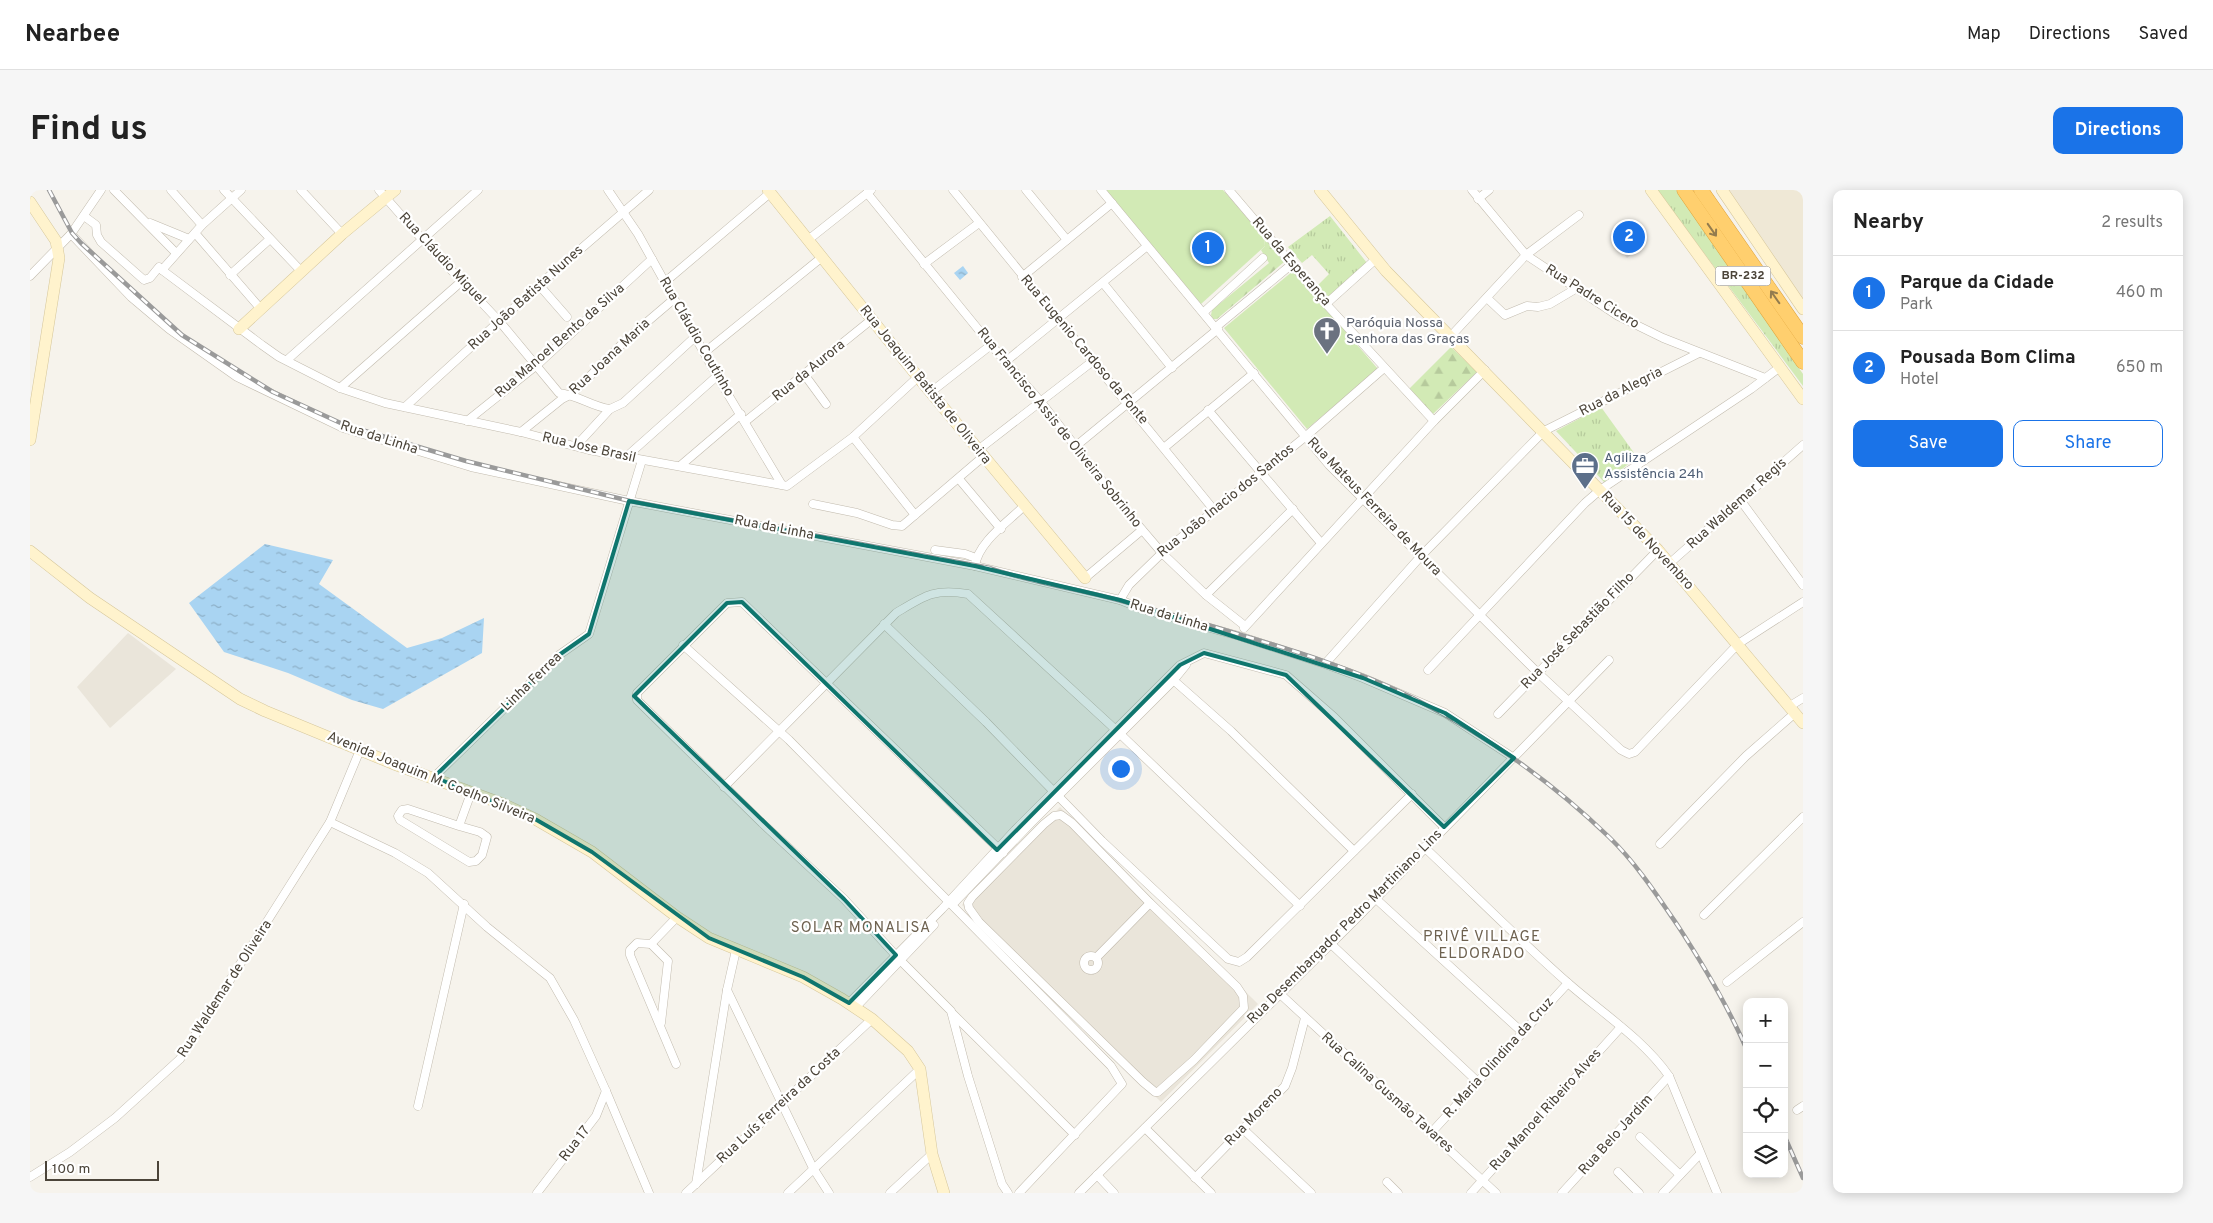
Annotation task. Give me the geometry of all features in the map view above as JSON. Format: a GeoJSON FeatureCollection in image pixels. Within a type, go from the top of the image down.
{"type":"FeatureCollection","features":[{"type":"Feature","properties":{"kind":"highway","name":"BR-232"},"geometry":{"type":"LineString","coordinates":[[1684,190],[1803,362]]}},
{"type":"Feature","properties":{"kind":"highway","name":"BR-232"},"geometry":{"type":"LineString","coordinates":[[1700,190],[1803,337]]}},
{"type":"Feature","properties":{"kind":"main road","name":"Rua 15 de Novembro"},"geometry":{"type":"LineString","coordinates":[[1320,190],[1376,259],[1658,550],[1803,723]]}},
{"type":"Feature","properties":{"kind":"main road"},"geometry":{"type":"LineString","coordinates":[[1651,190],[1803,399]]}},
{"type":"Feature","properties":{"kind":"main road"},"geometry":{"type":"LineString","coordinates":[[1722,190],[1803,309]]}},
{"type":"Feature","properties":{"kind":"main road","name":"Rua Joaquim Batista de Oliveira"},"geometry":{"type":"LineString","coordinates":[[769,191],[918,377],[1085,578]]}},
{"type":"Feature","properties":{"kind":"main road"},"geometry":{"type":"LineString","coordinates":[[239,329],[387,193]]}},
{"type":"Feature","properties":{"kind":"main road"},"geometry":{"type":"LineString","coordinates":[[30,204],[51,233],[58,248],[59,258],[30,440]]}},
{"type":"Feature","properties":{"kind":"main road","name":"Avenida Joaquim M. Coelho Silveira"},"geometry":{"type":"LineString","coordinates":[[30,551],[98,603],[240,698],[265,711],[360,750],[503,804],[535,819],[592,852],[677,917],[709,938],[803,977],[872,1019],[908,1051],[920,1069],[932,1154],[944,1193]]}},
{"type":"Feature","properties":{"kind":"street"},"geometry":{"type":"LineString","coordinates":[[30,276],[71,234],[101,190]]}},
{"type":"Feature","properties":{"kind":"street"},"geometry":{"type":"LineString","coordinates":[[114,190],[176,254]]}},
{"type":"Feature","properties":{"kind":"street"},"geometry":{"type":"LineString","coordinates":[[171,190],[202,225]]}},
{"type":"Feature","properties":{"kind":"street"},"geometry":{"type":"LineString","coordinates":[[224,190],[301,271]]}},
{"type":"Feature","properties":{"kind":"street"},"geometry":{"type":"LineString","coordinates":[[84,216],[96,225],[97,235],[101,242],[144,280],[150,278],[159,268],[162,270],[195,232],[241,190]]}},
{"type":"Feature","properties":{"kind":"street"},"geometry":{"type":"LineString","coordinates":[[301,190],[342,234]]}},
{"type":"Feature","properties":{"kind":"street"},"geometry":{"type":"LineString","coordinates":[[287,360],[478,190]]}},
{"type":"Feature","properties":{"kind":"street","name":"Rua Cláudio Coutinho"},"geometry":{"type":"LineString","coordinates":[[608,190],[624,211],[782,485]]}},
{"type":"Feature","properties":{"kind":"street","name":"Rua João Batista Nunes"},"geometry":{"type":"LineString","coordinates":[[405,407],[539,285],[649,190]]}},
{"type":"Feature","properties":{"kind":"street","name":"Rua Eugenio Cardoso da Fonte"},"geometry":{"type":"LineString","coordinates":[[953,190],[1022,277],[1165,447],[1214,510]]}},
{"type":"Feature","properties":{"kind":"street"},"geometry":{"type":"LineString","coordinates":[[1026,190],[1067,240]]}},
{"type":"Feature","properties":{"kind":"street","name":"Rua Mateus Ferreira de Moura"},"geometry":{"type":"LineString","coordinates":[[1101,190],[1146,246],[1204,312],[1305,437],[1363,499],[1537,672],[1622,750],[1632,754],[1738,644]]}},
{"type":"Feature","properties":{"kind":"street","name":"Rua da Esperança"},"geometry":{"type":"LineString","coordinates":[[1229,190],[1326,304],[1434,421]]}},
{"type":"Feature","properties":{"kind":"street","name":"Rua Padre Cicero"},"geometry":{"type":"LineString","coordinates":[[1472,190],[1526,255],[1635,326],[1698,353],[1765,378]]}},
{"type":"Feature","properties":{"kind":"street"},"geometry":{"type":"LineString","coordinates":[[1478,199],[1490,190]]}},
{"type":"Feature","properties":{"kind":"street"},"geometry":{"type":"LineString","coordinates":[[665,282],[769,191]]}},
{"type":"Feature","properties":{"kind":"street"},"geometry":{"type":"LineString","coordinates":[[808,240],[869,192]]}},
{"type":"Feature","properties":{"kind":"street","name":"Rua Francisco Assis de Oliveira Sobrinho"},"geometry":{"type":"LineString","coordinates":[[869,192],[924,264],[1005,362],[1041,402],[1142,530],[1162,553],[1206,595],[1245,626]]}},
{"type":"Feature","properties":{"kind":"street","name":"Rua Cláudio Miguel"},"geometry":{"type":"LineString","coordinates":[[387,193],[422,239],[500,322],[559,393],[572,394],[602,408],[610,409]]}},
{"type":"Feature","properties":{"kind":"street"},"geometry":{"type":"LineString","coordinates":[[1022,277],[1112,203]]}},
{"type":"Feature","properties":{"kind":"street"},"geometry":{"type":"LineString","coordinates":[[1451,336],[1526,255],[1579,215]]}},
{"type":"Feature","properties":{"kind":"street"},"geometry":{"type":"LineString","coordinates":[[146,222],[189,239]]}},
{"type":"Feature","properties":{"kind":"street"},"geometry":{"type":"LineString","coordinates":[[924,264],[979,223]]}},
{"type":"Feature","properties":{"kind":"street"},"geometry":{"type":"LineString","coordinates":[[195,232],[260,308]]}},
{"type":"Feature","properties":{"kind":"street","name":"Rua da Linha"},"geometry":{"type":"LineString","coordinates":[[71,234],[131,297],[168,329],[237,377],[343,428],[471,467],[630,501],[976,562],[1120,600],[1146,610],[1239,636],[1325,664],[1438,710],[1514,758]]}},
{"type":"Feature","properties":{"kind":"street"},"geometry":{"type":"LineString","coordinates":[[230,275],[270,240]]}},
{"type":"Feature","properties":{"kind":"street"},"geometry":{"type":"LineString","coordinates":[[1005,362],[1146,246]]}},
{"type":"Feature","properties":{"kind":"street"},"geometry":{"type":"LineString","coordinates":[[704,352],[821,258]]}},
{"type":"Feature","properties":{"kind":"street"},"geometry":{"type":"LineString","coordinates":[[1204,312],[1263,258]]}},
{"type":"Feature","properties":{"kind":"street"},"geometry":{"type":"LineString","coordinates":[[1326,304],[1376,259]]}},
{"type":"Feature","properties":{"kind":"street","name":"Rua Manoel Bento da Silva"},"geometry":{"type":"LineString","coordinates":[[467,421],[537,365],[652,260]]}},
{"type":"Feature","properties":{"kind":"street"},"geometry":{"type":"LineString","coordinates":[[1076,446],[1172,368],[1292,264]]}},
{"type":"Feature","properties":{"kind":"street","name":"Rua Jose Brasil"},"geometry":{"type":"LineString","coordinates":[[162,270],[239,329],[287,360],[340,388],[405,407],[626,457],[782,485]]}},
{"type":"Feature","properties":{"kind":"street"},"geometry":{"type":"LineString","coordinates":[[340,388],[462,281]]}},
{"type":"Feature","properties":{"kind":"street"},"geometry":{"type":"LineString","coordinates":[[1103,282],[1172,368]]}},
{"type":"Feature","properties":{"kind":"street"},"geometry":{"type":"LineString","coordinates":[[539,285],[566,317]]}},
{"type":"Feature","properties":{"kind":"street"},"geometry":{"type":"LineString","coordinates":[[1487,298],[1505,315],[1526,306],[1538,307],[1550,304],[1577,288]]}},
{"type":"Feature","properties":{"kind":"street","name":"Rua Joana Maria"},"geometry":{"type":"LineString","coordinates":[[521,432],[562,399],[572,394],[627,340],[674,299]]}},
{"type":"Feature","properties":{"kind":"street","name":"Rua da Aurora"},"geometry":{"type":"LineString","coordinates":[[680,466],[804,374],[872,320]]}},
{"type":"Feature","properties":{"kind":"street"},"geometry":{"type":"LineString","coordinates":[[576,446],[610,409],[623,403],[695,337]]}},
{"type":"Feature","properties":{"kind":"street"},"geometry":{"type":"LineString","coordinates":[[931,392],[991,345]]}},
{"type":"Feature","properties":{"kind":"street","name":"Rua da Alegria"},"geometry":{"type":"LineString","coordinates":[[1325,664],[1421,556],[1544,431],[1698,353]]}},
{"type":"Feature","properties":{"kind":"street"},"geometry":{"type":"LineString","coordinates":[[814,504],[857,513],[898,526],[906,523],[959,479],[981,453],[1093,361]]}},
{"type":"Feature","properties":{"kind":"street"},"geometry":{"type":"LineString","coordinates":[[1428,670],[1600,490],[1780,367]]}},
{"type":"Feature","properties":{"kind":"street","name":"Rua João Inacio dos Santos"},"geometry":{"type":"LineString","coordinates":[[1120,600],[1129,585],[1162,553],[1259,472],[1305,437],[1384,368]]}},
{"type":"Feature","properties":{"kind":"street"},"geometry":{"type":"LineString","coordinates":[[1239,636],[1245,626],[1320,543],[1434,421],[1485,370]]}},
{"type":"Feature","properties":{"kind":"street"},"geometry":{"type":"LineString","coordinates":[[1165,447],[1254,373]]}},
{"type":"Feature","properties":{"kind":"street"},"geometry":{"type":"LineString","coordinates":[[804,374],[826,404]]}},
{"type":"Feature","properties":{"kind":"street"},"geometry":{"type":"LineString","coordinates":[[626,457],[718,376]]}},
{"type":"Feature","properties":{"kind":"street"},"geometry":{"type":"LineString","coordinates":[[782,485],[790,485],[853,437],[918,377]]}},
{"type":"Feature","properties":{"kind":"street"},"geometry":{"type":"LineString","coordinates":[[1208,410],[1320,543]]}},
{"type":"Feature","properties":{"kind":"street"},"geometry":{"type":"LineString","coordinates":[[853,437],[915,515]]}},
{"type":"Feature","properties":{"kind":"street","name":"Rua Waldemar Regis"},"geometry":{"type":"LineString","coordinates":[[1670,564],[1803,445]]}},
{"type":"Feature","properties":{"kind":"street","name":"Linha Ferrea"},"geometry":{"type":"LineString","coordinates":[[434,777],[558,655],[589,634],[642,460]]}},
{"type":"Feature","properties":{"kind":"street"},"geometry":{"type":"LineString","coordinates":[[959,479],[1001,529]]}},
{"type":"Feature","properties":{"kind":"street"},"geometry":{"type":"LineString","coordinates":[[1741,501],[1803,585]]}},
{"type":"Feature","properties":{"kind":"street"},"geometry":{"type":"LineString","coordinates":[[935,550],[957,553],[976,562],[985,545],[1024,506]]}},
{"type":"Feature","properties":{"kind":"street"},"geometry":{"type":"LineString","coordinates":[[1206,595],[1293,509]]}},
{"type":"Feature","properties":{"kind":"street"},"geometry":{"type":"LineString","coordinates":[[1085,578],[1142,530]]}},
{"type":"Feature","properties":{"kind":"street","name":"Rua José Sebastião Filho"},"geometry":{"type":"LineString","coordinates":[[1498,714],[1658,550]]}},
{"type":"Feature","properties":{"kind":"street"},"geometry":{"type":"LineString","coordinates":[[724,786],[780,732],[826,682],[896,613],[926,595],[950,591],[968,594],[1118,732],[1300,906]]}},
{"type":"Feature","properties":{"kind":"street"},"geometry":{"type":"LineString","coordinates":[[1000,852],[742,602],[727,603],[637,693],[637,700],[724,786],[844,899],[898,958],[1075,1135]]}},
{"type":"Feature","properties":{"kind":"street"},"geometry":{"type":"LineString","coordinates":[[1738,644],[1803,602]]}},
{"type":"Feature","properties":{"kind":"street"},"geometry":{"type":"LineString","coordinates":[[884,624],[986,722],[1102,840],[1228,959],[1239,962],[1247,957],[1412,794]]}},
{"type":"Feature","properties":{"kind":"street"},"geometry":{"type":"LineString","coordinates":[[683,645],[780,732],[1111,1066],[1122,1084],[1019,1193]]}},
{"type":"Feature","properties":{"kind":"street"},"geometry":{"type":"LineString","coordinates":[[852,1006],[1056,794],[1171,678],[1190,659],[1204,653],[1286,675],[1334,718],[1444,827]]}},
{"type":"Feature","properties":{"kind":"street","name":"Rua Desembargador Pedro Martiniano Lins"},"geometry":{"type":"LineString","coordinates":[[1079,1193],[1330,944],[1424,847],[1569,703],[1609,660]]}},
{"type":"Feature","properties":{"kind":"street"},"geometry":{"type":"LineString","coordinates":[[1171,678],[1231,731],[1354,851]]}},
{"type":"Feature","properties":{"kind":"street"},"geometry":{"type":"LineString","coordinates":[[1660,844],[1803,698]]}},
{"type":"Feature","properties":{"kind":"street","name":"Rua Waldemar de Oliveira"},"geometry":{"type":"LineString","coordinates":[[30,1177],[70,1152],[114,1118],[174,1066],[219,999],[330,822],[360,750]]}},
{"type":"Feature","properties":{"kind":"street"},"geometry":{"type":"LineString","coordinates":[[459,826],[471,793]]}},
{"type":"Feature","properties":{"kind":"street"},"geometry":{"type":"LineString","coordinates":[[408,808],[459,826],[480,832],[487,837],[482,855],[476,862],[469,862],[400,820],[398,816],[402,810],[408,808]]}},
{"type":"Feature","properties":{"kind":"street"},"geometry":{"type":"LineString","coordinates":[[1059,815],[1072,823],[1150,903],[1239,989],[1244,999],[1242,1011],[1194,1060],[1160,1091],[1154,1092],[986,929],[972,913],[968,905],[972,898],[1044,824],[1054,816],[1059,815]]}},
{"type":"Feature","properties":{"kind":"street"},"geometry":{"type":"LineString","coordinates":[[1704,916],[1803,817]]}},
{"type":"Feature","properties":{"kind":"street"},"geometry":{"type":"LineString","coordinates":[[330,822],[412,863],[436,879],[492,932],[537,967],[553,983],[574,1020],[606,1090],[649,1193]]}},
{"type":"Feature","properties":{"kind":"street"},"geometry":{"type":"LineString","coordinates":[[1424,847],[1568,983],[1646,1049],[1669,1076],[1717,1193]]}},
{"type":"Feature","properties":{"kind":"street"},"geometry":{"type":"LineString","coordinates":[[1375,898],[1522,1032]]}},
{"type":"Feature","properties":{"kind":"street"},"geometry":{"type":"LineString","coordinates":[[1096,958],[1150,903]]}},
{"type":"Feature","properties":{"kind":"street"},"geometry":{"type":"LineString","coordinates":[[418,1106],[464,904]]}},
{"type":"Feature","properties":{"kind":"street"},"geometry":{"type":"LineString","coordinates":[[651,944],[677,917]]}},
{"type":"Feature","properties":{"kind":"street"},"geometry":{"type":"LineString","coordinates":[[1727,982],[1803,922]]}},
{"type":"Feature","properties":{"kind":"street"},"geometry":{"type":"LineString","coordinates":[[660,1025],[668,961],[651,944],[638,943],[632,946],[630,955],[676,1064]]}},
{"type":"Feature","properties":{"kind":"street"},"geometry":{"type":"LineString","coordinates":[[1330,944],[1478,1082]]}},
{"type":"Feature","properties":{"kind":"street"},"geometry":{"type":"LineString","coordinates":[[696,1184],[727,990],[736,950]]}},
{"type":"Feature","properties":{"kind":"street","name":"R. Maria Olindina da Cruz"},"geometry":{"type":"LineString","coordinates":[[1431,1133],[1568,983]]}},
{"type":"Feature","properties":{"kind":"street"},"geometry":{"type":"LineString","coordinates":[[727,990],[813,1168],[829,1193]]}},
{"type":"Feature","properties":{"kind":"street","name":"Rua Calina Gusmão Tavares"},"geometry":{"type":"LineString","coordinates":[[1279,993],[1496,1193]]}},
{"type":"Feature","properties":{"kind":"street"},"geometry":{"type":"LineString","coordinates":[[951,1011],[968,1076],[1002,1184],[1008,1193]]}},
{"type":"Feature","properties":{"kind":"street","name":"Rua Moreno"},"geometry":{"type":"LineString","coordinates":[[1196,1178],[1287,1083],[1305,1018]]}},
{"type":"Feature","properties":{"kind":"street","name":"Rua Luís Ferreira da Costa"},"geometry":{"type":"LineString","coordinates":[[686,1193],[872,1019]]}},
{"type":"Feature","properties":{"kind":"street","name":"Rua Manoel Ribeiro Alves"},"geometry":{"type":"LineString","coordinates":[[1471,1193],[1622,1027]]}},
{"type":"Feature","properties":{"kind":"street"},"geometry":{"type":"LineString","coordinates":[[1194,1060],[1205,1068]]}},
{"type":"Feature","properties":{"kind":"street"},"geometry":{"type":"LineString","coordinates":[[788,1193],[920,1069]]}},
{"type":"Feature","properties":{"kind":"street","name":"Rua Belo Jardim"},"geometry":{"type":"LineString","coordinates":[[1562,1193],[1669,1076]]}},
{"type":"Feature","properties":{"kind":"street","name":"Rua 17"},"geometry":{"type":"LineString","coordinates":[[537,1193],[596,1116],[606,1090]]}},
{"type":"Feature","properties":{"kind":"street"},"geometry":{"type":"LineString","coordinates":[[1145,1128],[1212,1193]]}},
{"type":"Feature","properties":{"kind":"street"},"geometry":{"type":"LineString","coordinates":[[1243,1129],[1311,1193]]}},
{"type":"Feature","properties":{"kind":"street"},"geometry":{"type":"LineString","coordinates":[[1640,1137],[1680,1175]]}},
{"type":"Feature","properties":{"kind":"street"},"geometry":{"type":"LineString","coordinates":[[890,1193],[932,1154]]}},
{"type":"Feature","properties":{"kind":"street"},"geometry":{"type":"LineString","coordinates":[[1663,1193],[1700,1154]]}},
{"type":"Feature","properties":{"kind":"street"},"geometry":{"type":"LineString","coordinates":[[1618,1172],[1639,1193]]}},
{"type":"Feature","properties":{"kind":"street"},"geometry":{"type":"LineString","coordinates":[[1097,1175],[1114,1193]]}},
{"type":"Feature","properties":{"kind":"street"},"geometry":{"type":"LineString","coordinates":[[1387,1182],[1398,1193]]}},
{"type":"Feature","properties":{"kind":"highlighted area"},"geometry":{"type":"Polygon","coordinates":[[[629,501],[975,566],[1120,600],[1363,678],[1445,713],[1514,758],[1444,827],[1286,675],[1204,653],[1180,665],[997,850],[742,602],[727,603],[634,696],[844,899],[896,955],[849,1003],[803,977],[709,938],[592,852],[535,819],[434,777],[559,655],[589,634],[629,501]]]}},
{"type":"Feature","properties":{"kind":"shaded area"},"geometry":{"type":"Polygon","coordinates":[[[1727,190],[1803,190],[1803,300],[1727,190]]]}},
{"type":"Feature","properties":{"kind":"shaded area"},"geometry":{"type":"Polygon","coordinates":[[[1638,230],[1647,241],[1627,258],[1613,239],[1638,230]]]}},
{"type":"Feature","properties":{"kind":"shaded area"},"geometry":{"type":"Polygon","coordinates":[[[128,633],[176,669],[110,728],[77,687],[128,633]]]}},
{"type":"Feature","properties":{"kind":"shaded area"},"geometry":{"type":"Polygon","coordinates":[[[1060,807],[1258,1004],[1161,1102],[962,905],[1060,807]]]}},
{"type":"Feature","properties":{"kind":"green space"},"geometry":{"type":"Polygon","coordinates":[[[1105,190],[1223,190],[1264,237],[1265,246],[1201,304],[1105,190]]]}},
{"type":"Feature","properties":{"kind":"green space"},"geometry":{"type":"Polygon","coordinates":[[[1657,190],[1676,190],[1803,374],[1803,386],[1657,190]]]}},
{"type":"Feature","properties":{"kind":"green space"},"geometry":{"type":"Polygon","coordinates":[[[1330,216],[1367,263],[1328,298],[1318,285],[1329,274],[1312,255],[1302,263],[1288,247],[1330,216]]]}},
{"type":"Feature","properties":{"kind":"green space"},"geometry":{"type":"Polygon","coordinates":[[[1264,237],[1284,262],[1217,319],[1213,319],[1211,315],[1212,310],[1269,263],[1261,250],[1265,246],[1264,237]]]}},
{"type":"Feature","properties":{"kind":"green space"},"geometry":{"type":"Polygon","coordinates":[[[1293,271],[1378,369],[1307,429],[1224,328],[1293,271]]]}},
{"type":"Feature","properties":{"kind":"green space"},"geometry":{"type":"Polygon","coordinates":[[[1451,347],[1477,372],[1433,414],[1409,389],[1451,347]]]}},
{"type":"Feature","properties":{"kind":"green space"},"geometry":{"type":"Polygon","coordinates":[[[1601,407],[1637,457],[1606,482],[1556,431],[1601,407]]]}},
{"type":"Feature","properties":{"kind":"water"},"geometry":{"type":"Polygon","coordinates":[[[963,266],[968,273],[960,280],[954,273],[963,266]]]}},
{"type":"Feature","properties":{"kind":"water"},"geometry":{"type":"Polygon","coordinates":[[[265,544],[333,560],[319,584],[407,648],[442,638],[484,618],[482,653],[383,709],[352,700],[288,673],[224,652],[189,603],[265,544]]]}},
{"type":"Feature","properties":{"kind":"railway"},"geometry":{"type":"LineString","coordinates":[[49,190],[72,233],[81,243],[182,335],[273,392],[345,425],[466,461],[630,501],[990,568],[1022,578],[1102,596],[1195,621],[1307,655],[1372,679],[1413,698],[1466,727],[1541,778],[1619,847],[1646,880],[1688,941],[1724,1002],[1744,1043]]}},
{"type":"Feature","properties":{"kind":"railway"},"geometry":{"type":"LineString","coordinates":[[1788,1144],[1803,1178]]}},
{"type":"Feature","properties":{"kind":"place","name":"Pousada Bom Clima"},"geometry":{"type":"Point","coordinates":[1629,237]}},
{"type":"Feature","properties":{"kind":"place","name":"Parque da Cidade"},"geometry":{"type":"Point","coordinates":[1208,248]}},
{"type":"Feature","properties":{"kind":"place","name":"Paróquia Nossa Senhora das Graças"},"geometry":{"type":"Point","coordinates":[1327,355]}},
{"type":"Feature","properties":{"kind":"place","name":"Agiliza Assistência 24h"},"geometry":{"type":"Point","coordinates":[1585,490]}},
{"type":"Feature","properties":{"kind":"district","name":"SOLAR MONALISA"},"geometry":{"type":"Point","coordinates":[861,928]}},
{"type":"Feature","properties":{"kind":"district","name":"PRIVÊ VILLAGE ELDORADO"},"geometry":{"type":"Point","coordinates":[1482,946]}}]}
